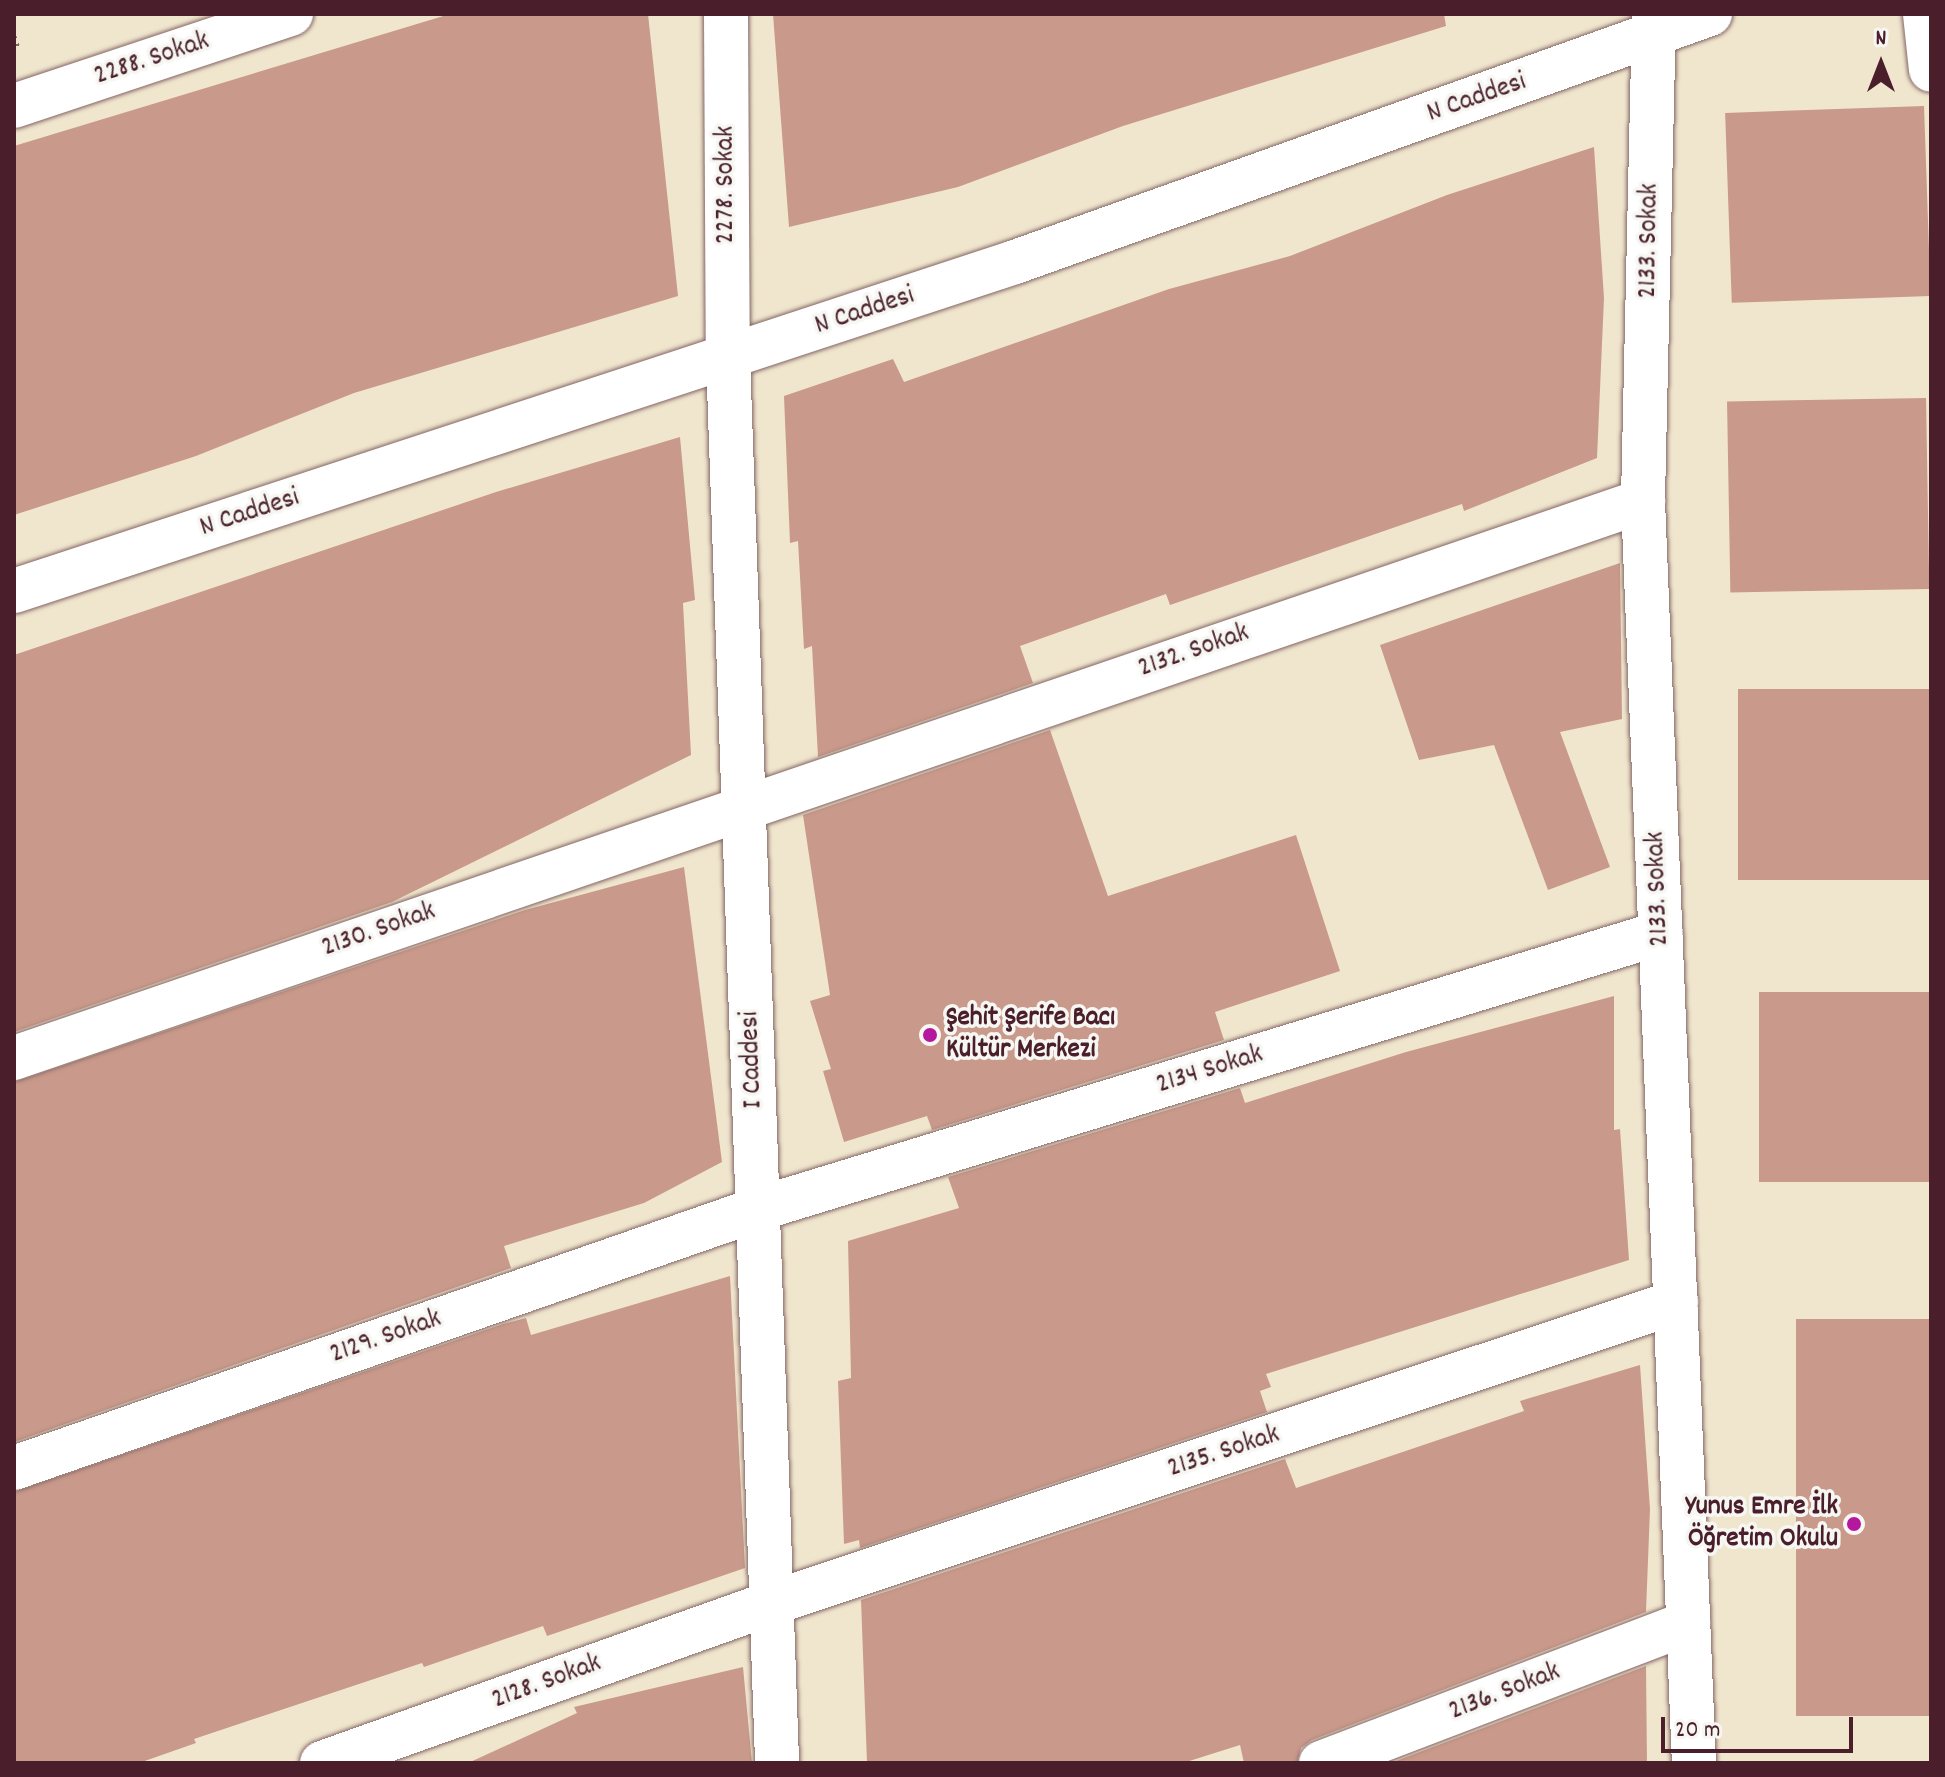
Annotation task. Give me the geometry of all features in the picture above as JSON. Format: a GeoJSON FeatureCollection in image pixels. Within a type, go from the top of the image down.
{"type":"FeatureCollection","features":[{"type":"Feature","properties":{"kind":"street","name":"2288. Sokak"},"geometry":{"type":"LineString","coordinates":[[14,106],[291,14]]}},
{"type":"Feature","properties":{"kind":"street","name":"2278. Sokak"},"geometry":{"type":"LineString","coordinates":[[726,14],[728,357]]}},
{"type":"Feature","properties":{"kind":"street","name":"N Caddesi"},"geometry":{"type":"LineString","coordinates":[[14,591],[1015,262],[1654,25],[1710,14]]}},
{"type":"Feature","properties":{"kind":"street"},"geometry":{"type":"LineString","coordinates":[[1925,14],[1931,70]]}},
{"type":"Feature","properties":{"kind":"street","name":"2133. Sokak"},"geometry":{"type":"LineString","coordinates":[[1654,25],[1643,501],[1694,1763]]}},
{"type":"Feature","properties":{"kind":"street","name":"I Caddesi"},"geometry":{"type":"LineString","coordinates":[[728,357],[777,1763]]}},
{"type":"Feature","properties":{"kind":"street","name":"2132. Sokak"},"geometry":{"type":"LineString","coordinates":[[744,804],[1643,501]]}},
{"type":"Feature","properties":{"kind":"street","name":"2130. Sokak"},"geometry":{"type":"LineString","coordinates":[[14,1058],[744,804]]}},
{"type":"Feature","properties":{"kind":"street","name":"2134 Sokak"},"geometry":{"type":"LineString","coordinates":[[758,1209],[1661,933]]}},
{"type":"Feature","properties":{"kind":"street","name":"2129. Sokak"},"geometry":{"type":"LineString","coordinates":[[14,1468],[758,1209]]}},
{"type":"Feature","properties":{"kind":"street","name":"2135. Sokak"},"geometry":{"type":"LineString","coordinates":[[772,1603],[1676,1302]]}},
{"type":"Feature","properties":{"kind":"street","name":"2128. Sokak"},"geometry":{"type":"LineString","coordinates":[[322,1763],[772,1603]]}},
{"type":"Feature","properties":{"kind":"street","name":"2136. Sokak"},"geometry":{"type":"LineString","coordinates":[[1321,1763],[1688,1623]]}},
{"type":"Feature","properties":{"kind":"building"},"geometry":{"type":"Polygon","coordinates":[[[450,14],[648,14],[678,296],[354,393],[196,456],[14,515],[14,146],[450,14]]]}},
{"type":"Feature","properties":{"kind":"building"},"geometry":{"type":"Polygon","coordinates":[[[773,14],[1444,14],[1446,26],[1123,126],[958,187],[789,227],[773,14]]]}},
{"type":"Feature","properties":{"kind":"building"},"geometry":{"type":"Polygon","coordinates":[[[1924,106],[1931,296],[1732,303],[1725,113],[1924,106]]]}},
{"type":"Feature","properties":{"kind":"building"},"geometry":{"type":"Polygon","coordinates":[[[1594,147],[1604,298],[1597,458],[1464,511],[1462,504],[1170,605],[1166,594],[1020,646],[1033,683],[818,757],[812,646],[804,649],[798,541],[790,543],[784,396],[893,359],[904,382],[1169,289],[1290,256],[1447,195],[1594,147]]]}},
{"type":"Feature","properties":{"kind":"building"},"geometry":{"type":"Polygon","coordinates":[[[1926,398],[1929,589],[1730,592],[1727,401],[1926,398]]]}},
{"type":"Feature","properties":{"kind":"building"},"geometry":{"type":"Polygon","coordinates":[[[680,437],[695,600],[683,603],[691,755],[392,902],[14,1032],[14,655],[496,492],[680,437]]]}},
{"type":"Feature","properties":{"kind":"building"},"geometry":{"type":"Polygon","coordinates":[[[1620,563],[1622,719],[1560,732],[1610,867],[1548,890],[1494,745],[1419,760],[1380,645],[1620,563]]]}},
{"type":"Feature","properties":{"kind":"building"},"geometry":{"type":"Polygon","coordinates":[[[1738,689],[1931,689],[1931,880],[1738,880],[1738,689]]]}},
{"type":"Feature","properties":{"kind":"building"},"geometry":{"type":"Polygon","coordinates":[[[1050,730],[1108,896],[1296,835],[1340,971],[1215,1012],[1224,1040],[932,1130],[927,1116],[844,1142],[823,1071],[831,1069],[810,1001],[830,995],[803,815],[1050,730]]]}},
{"type":"Feature","properties":{"kind":"building"},"geometry":{"type":"Polygon","coordinates":[[[684,867],[722,1162],[644,1203],[504,1246],[511,1268],[14,1442],[14,1082],[525,910],[684,867]]]}},
{"type":"Feature","properties":{"kind":"building"},"geometry":{"type":"Polygon","coordinates":[[[1759,992],[1931,992],[1931,1182],[1759,1182],[1759,992]]]}},
{"type":"Feature","properties":{"kind":"building"},"geometry":{"type":"Polygon","coordinates":[[[1614,996],[1614,1130],[1620,1129],[1629,1260],[1266,1374],[1271,1387],[1260,1391],[1267,1412],[860,1548],[859,1540],[844,1544],[838,1381],[851,1378],[848,1241],[959,1208],[948,1177],[1240,1088],[1245,1103],[1406,1052],[1614,996]]]}},
{"type":"Feature","properties":{"kind":"building"},"geometry":{"type":"Polygon","coordinates":[[[730,1276],[745,1568],[547,1636],[543,1626],[424,1667],[422,1663],[194,1739],[196,1743],[139,1763],[14,1763],[14,1492],[503,1324],[526,1318],[531,1335],[730,1276]]]}},
{"type":"Feature","properties":{"kind":"building","name":"Yunus Emre İlk Öğretim Okulu"},"geometry":{"type":"Polygon","coordinates":[[[1796,1319],[1931,1319],[1931,1716],[1796,1716],[1796,1319]]]}},
{"type":"Feature","properties":{"kind":"building"},"geometry":{"type":"Polygon","coordinates":[[[1640,1365],[1650,1509],[1646,1612],[1312,1740],[1301,1748],[1297,1763],[1244,1763],[1240,1745],[1183,1763],[867,1763],[861,1600],[1285,1459],[1296,1488],[1524,1411],[1520,1401],[1640,1365]]]}},
{"type":"Feature","properties":{"kind":"building"},"geometry":{"type":"Polygon","coordinates":[[[1646,1666],[1647,1763],[1391,1763],[1646,1666]]]}},
{"type":"Feature","properties":{"kind":"building"},"geometry":{"type":"Polygon","coordinates":[[[743,1667],[752,1763],[468,1763],[577,1713],[574,1707],[743,1667]]]}},
{"type":"Feature","properties":{"kind":"place","name":"Şehit Şerife Bacı Kültür Merkezi"},"geometry":{"type":"Point","coordinates":[930,1035]}},
{"type":"Feature","properties":{"kind":"place","name":"Yunus Emre İlk Öğretim Okulu"},"geometry":{"type":"Point","coordinates":[1854,1524]}}]}
